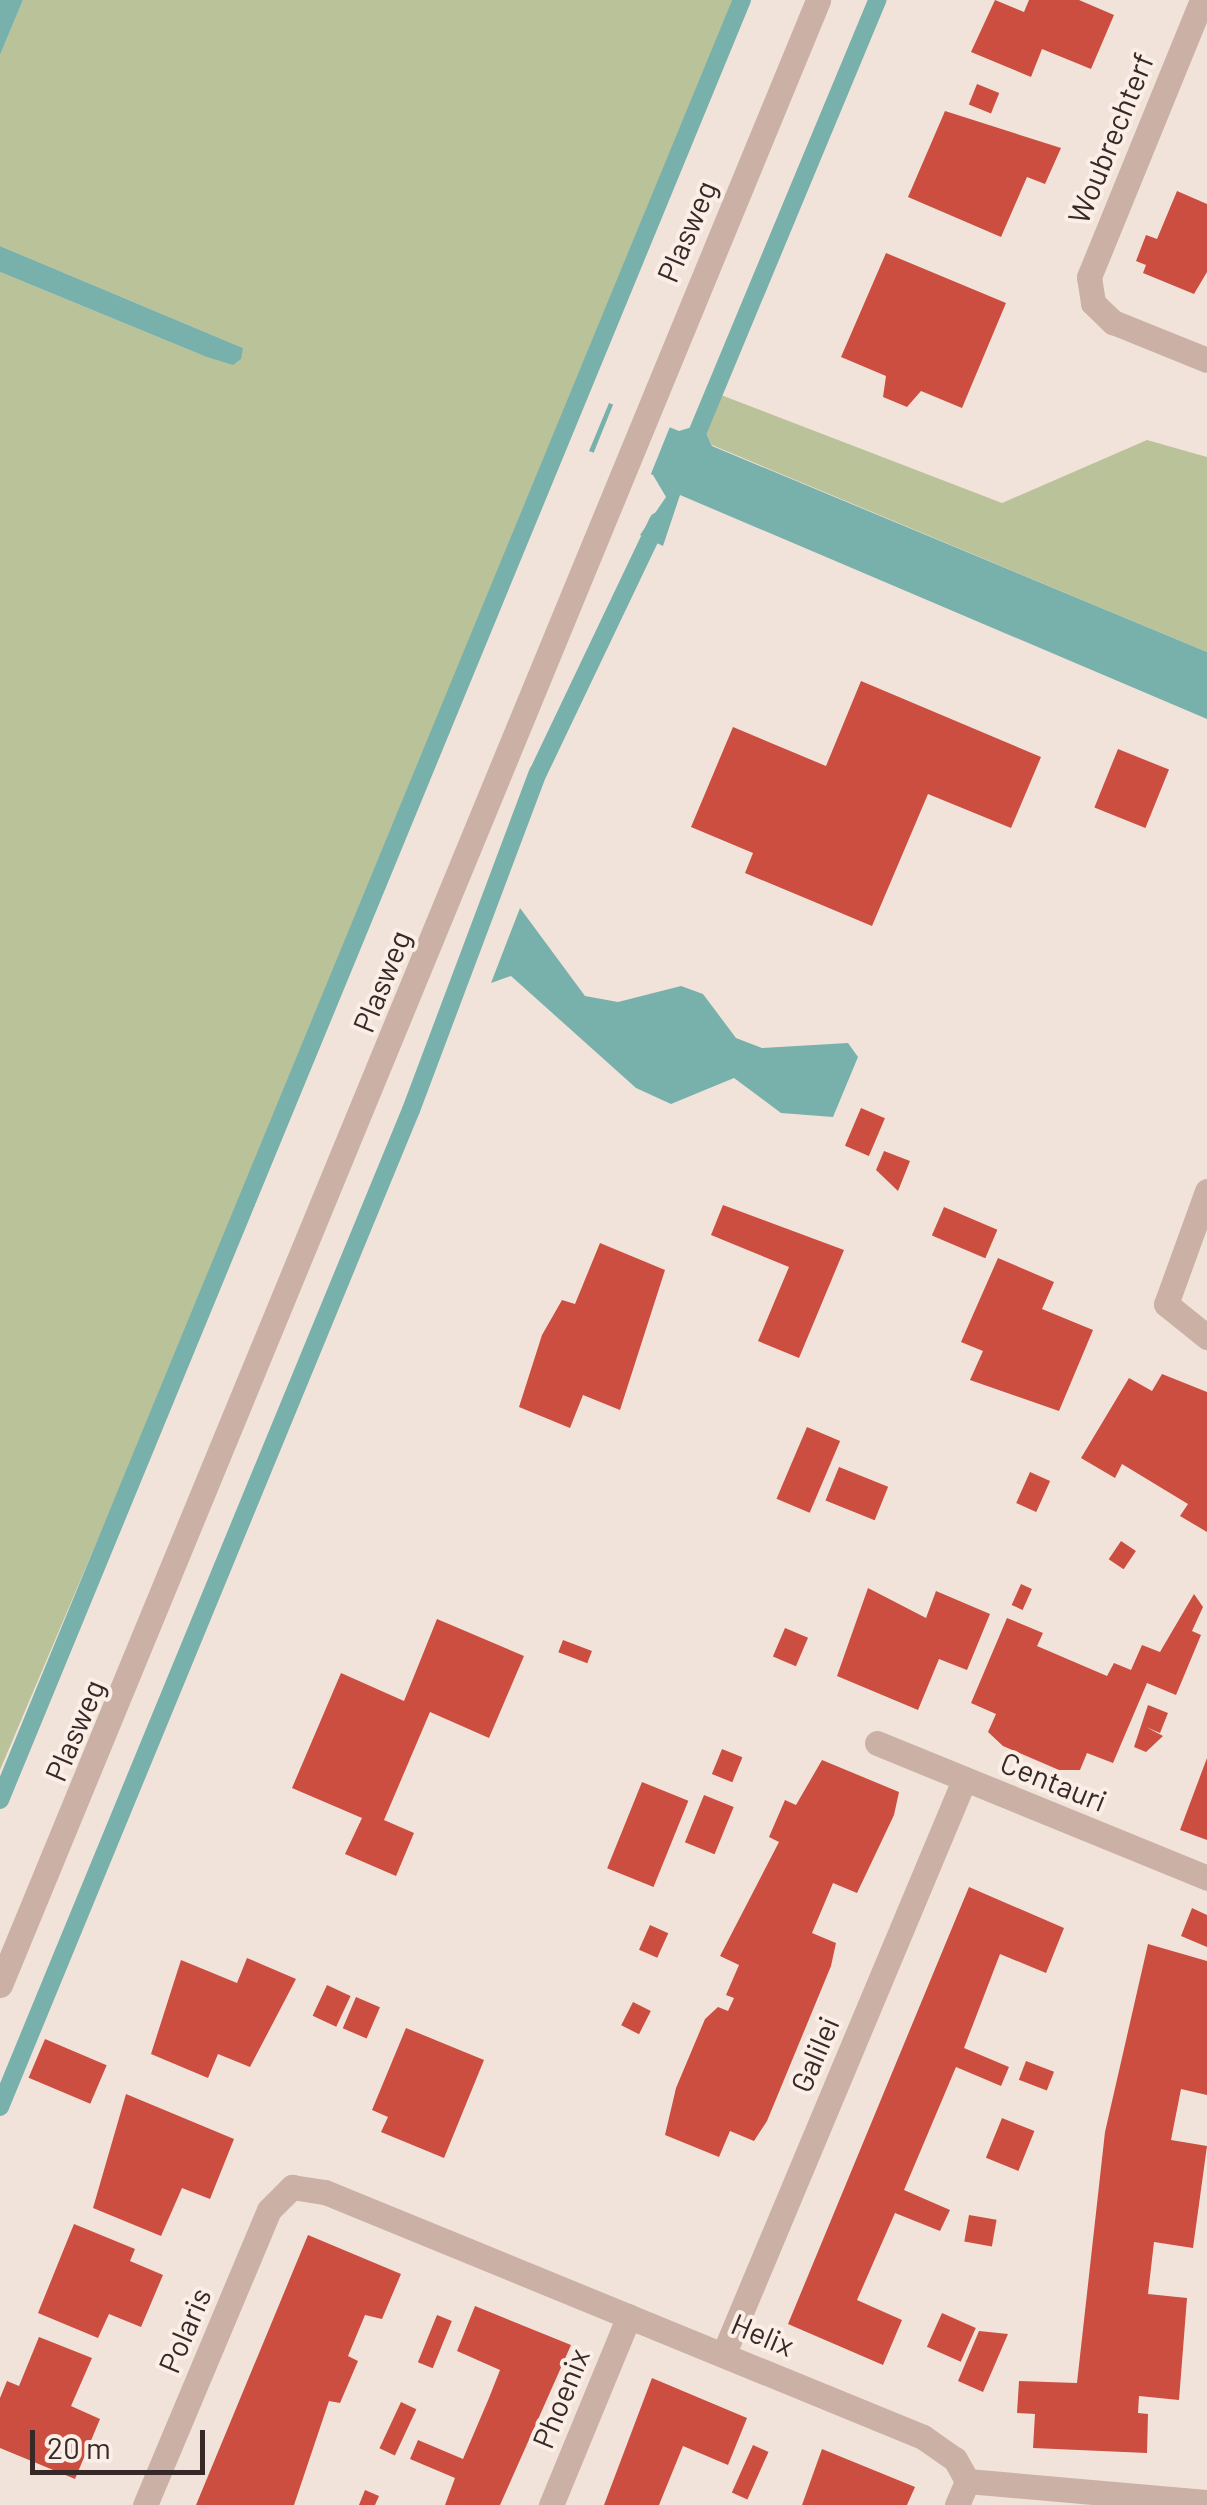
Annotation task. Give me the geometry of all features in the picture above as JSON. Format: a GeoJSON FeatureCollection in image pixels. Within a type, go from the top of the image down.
{"type":"FeatureCollection","features":[{"type":"Feature","properties":{"kind":"street","name":"Plasweg"},"geometry":{"type":"LineString","coordinates":[[0,1985],[818,0]]}},
{"type":"Feature","properties":{"kind":"street","name":"Woubrechterf"},"geometry":{"type":"LineString","coordinates":[[1202,0],[1089,277],[1093,303],[1113,322],[1207,360]]}},
{"type":"Feature","properties":{"kind":"street"},"geometry":{"type":"LineString","coordinates":[[1207,1191],[1166,1304],[1207,1338]]}},
{"type":"Feature","properties":{"kind":"street","name":"Centauri"},"geometry":{"type":"LineString","coordinates":[[877,1744],[1207,1878]]}},
{"type":"Feature","properties":{"kind":"street","name":"Galilei"},"geometry":{"type":"LineString","coordinates":[[724,2353],[964,1780]]}},
{"type":"Feature","properties":{"kind":"street","name":"Helix"},"geometry":{"type":"LineString","coordinates":[[292,2187],[325,2192],[923,2437],[955,2459],[962,2493],[1207,2502]]}},
{"type":"Feature","properties":{"kind":"street","name":"Polaris"},"geometry":{"type":"LineString","coordinates":[[145,2505],[270,2210],[292,2187]]}},
{"type":"Feature","properties":{"kind":"street","name":"Phoenix"},"geometry":{"type":"LineString","coordinates":[[552,2505],[629,2316]]}},
{"type":"Feature","properties":{"kind":"green space"},"geometry":{"type":"Polygon","coordinates":[[[23,0],[750,0],[0,1770],[0,272],[204,356],[243,348],[0,246],[0,55],[23,0]]]}},
{"type":"Feature","properties":{"kind":"green space"},"geometry":{"type":"Polygon","coordinates":[[[721,395],[1002,503],[1147,440],[1207,457],[1207,652],[712,445],[706,433],[721,395]]]}},
{"type":"Feature","properties":{"kind":"water"},"geometry":{"type":"Polygon","coordinates":[[[0,0],[23,0],[0,55],[0,0]]]}},
{"type":"Feature","properties":{"kind":"water"},"geometry":{"type":"Polygon","coordinates":[[[0,246],[243,348],[241,359],[233,365],[204,356],[0,272],[0,246]]]}},
{"type":"Feature","properties":{"kind":"water"},"geometry":{"type":"Polygon","coordinates":[[[609,403],[679,431],[702,424],[712,446],[1207,652],[1207,719],[680,495],[663,546],[640,535],[666,497],[653,475],[589,451],[609,403]]]}},
{"type":"Feature","properties":{"kind":"water"},"geometry":{"type":"Polygon","coordinates":[[[520,908],[585,996],[618,1002],[681,986],[703,994],[736,1038],[762,1048],[848,1043],[858,1057],[833,1117],[781,1113],[734,1078],[671,1104],[636,1088],[511,976],[491,983],[520,908]]]}},
{"type":"Feature","properties":{"kind":"pier"},"geometry":{"type":"Polygon","coordinates":[[[615,400],[672,423],[649,479],[592,457],[615,400]]]}},
{"type":"Feature","properties":{"kind":"building"},"geometry":{"type":"Polygon","coordinates":[[[995,0],[1024,12],[1029,0],[1079,0],[1114,15],[1091,69],[1042,49],[1031,77],[971,52],[995,0]]]}},
{"type":"Feature","properties":{"kind":"building"},"geometry":{"type":"Polygon","coordinates":[[[977,84],[999,93],[991,113],[969,104],[977,84]]]}},
{"type":"Feature","properties":{"kind":"building"},"geometry":{"type":"Polygon","coordinates":[[[945,111],[1061,148],[1045,184],[1027,177],[1001,237],[908,197],[945,111]]]}},
{"type":"Feature","properties":{"kind":"building"},"geometry":{"type":"Polygon","coordinates":[[[1177,191],[1207,204],[1207,272],[1194,294],[1143,273],[1146,265],[1136,261],[1146,235],[1157,239],[1177,191]]]}},
{"type":"Feature","properties":{"kind":"building"},"geometry":{"type":"Polygon","coordinates":[[[886,253],[1006,303],[962,408],[921,391],[907,407],[883,397],[886,376],[841,357],[886,253]]]}},
{"type":"Feature","properties":{"kind":"building"},"geometry":{"type":"Polygon","coordinates":[[[861,681],[1041,757],[1011,828],[928,794],[872,926],[745,873],[753,853],[691,827],[733,727],[826,766],[861,681]]]}},
{"type":"Feature","properties":{"kind":"building"},"geometry":{"type":"Polygon","coordinates":[[[1118,749],[1169,770],[1145,828],[1094,807],[1118,749]]]}},
{"type":"Feature","properties":{"kind":"building"},"geometry":{"type":"Polygon","coordinates":[[[861,1108],[885,1118],[869,1156],[845,1146],[861,1108]]]}},
{"type":"Feature","properties":{"kind":"building"},"geometry":{"type":"Polygon","coordinates":[[[884,1151],[910,1161],[898,1191],[876,1170],[884,1151]]]}},
{"type":"Feature","properties":{"kind":"building"},"geometry":{"type":"Polygon","coordinates":[[[723,1205],[844,1250],[799,1358],[758,1341],[789,1267],[711,1235],[723,1205]]]}},
{"type":"Feature","properties":{"kind":"building"},"geometry":{"type":"Polygon","coordinates":[[[944,1207],[997,1230],[985,1258],[932,1236],[944,1207]]]}},
{"type":"Feature","properties":{"kind":"building"},"geometry":{"type":"Polygon","coordinates":[[[600,1243],[665,1270],[620,1410],[583,1395],[570,1428],[519,1407],[542,1335],[562,1300],[575,1304],[600,1243]]]}},
{"type":"Feature","properties":{"kind":"building"},"geometry":{"type":"Polygon","coordinates":[[[998,1258],[1054,1282],[1042,1309],[1093,1330],[1059,1411],[970,1380],[983,1351],[961,1342],[998,1258]]]}},
{"type":"Feature","properties":{"kind":"building"},"geometry":{"type":"Polygon","coordinates":[[[1162,1374],[1207,1392],[1207,1532],[1180,1516],[1188,1504],[1122,1464],[1115,1478],[1081,1458],[1129,1378],[1152,1391],[1162,1374]]]}},
{"type":"Feature","properties":{"kind":"building"},"geometry":{"type":"Polygon","coordinates":[[[807,1427],[840,1441],[810,1513],[777,1499],[807,1427]]]}},
{"type":"Feature","properties":{"kind":"building"},"geometry":{"type":"Polygon","coordinates":[[[839,1467],[888,1487],[875,1520],[826,1500],[839,1467]]]}},
{"type":"Feature","properties":{"kind":"building"},"geometry":{"type":"Polygon","coordinates":[[[1030,1472],[1050,1481],[1036,1512],[1016,1503],[1030,1472]]]}},
{"type":"Feature","properties":{"kind":"building"},"geometry":{"type":"Polygon","coordinates":[[[1121,1541],[1136,1551],[1124,1569],[1109,1559],[1121,1541]]]}},
{"type":"Feature","properties":{"kind":"building"},"geometry":{"type":"Polygon","coordinates":[[[1021,1584],[1032,1589],[1023,1610],[1012,1605],[1021,1584]]]}},
{"type":"Feature","properties":{"kind":"building"},"geometry":{"type":"Polygon","coordinates":[[[868,1588],[926,1618],[936,1591],[990,1614],[967,1670],[939,1659],[918,1710],[837,1676],[868,1588]]]}},
{"type":"Feature","properties":{"kind":"building"},"geometry":{"type":"Polygon","coordinates":[[[1194,1594],[1203,1607],[1192,1631],[1201,1635],[1176,1695],[1147,1683],[1113,1763],[1087,1753],[1080,1770],[1059,1770],[1003,1746],[988,1732],[996,1714],[971,1703],[1007,1618],[1043,1633],[1037,1646],[1107,1676],[1114,1663],[1131,1670],[1142,1645],[1160,1652],[1194,1594]]]}},
{"type":"Feature","properties":{"kind":"building"},"geometry":{"type":"Polygon","coordinates":[[[437,1619],[524,1656],[489,1738],[430,1712],[384,1820],[414,1833],[396,1876],[345,1854],[362,1818],[292,1788],[341,1673],[404,1701],[437,1619]]]}},
{"type":"Feature","properties":{"kind":"building"},"geometry":{"type":"Polygon","coordinates":[[[785,1628],[808,1638],[796,1666],[773,1657],[785,1628]]]}},
{"type":"Feature","properties":{"kind":"building"},"geometry":{"type":"Polygon","coordinates":[[[563,1640],[592,1651],[587,1663],[558,1652],[563,1640]]]}},
{"type":"Feature","properties":{"kind":"building"},"geometry":{"type":"Polygon","coordinates":[[[1148,1705],[1168,1713],[1160,1733],[1146,1727],[1163,1736],[1146,1752],[1134,1747],[1148,1705]]]}},
{"type":"Feature","properties":{"kind":"building"},"geometry":{"type":"Polygon","coordinates":[[[722,1749],[742,1757],[732,1782],[712,1774],[722,1749]]]}},
{"type":"Feature","properties":{"kind":"building"},"geometry":{"type":"Polygon","coordinates":[[[1207,1758],[1207,1840],[1180,1830],[1207,1758]]]}},
{"type":"Feature","properties":{"kind":"building"},"geometry":{"type":"Polygon","coordinates":[[[822,1760],[899,1792],[894,1815],[857,1893],[833,1883],[812,1933],[836,1943],[831,1966],[767,2121],[754,2141],[730,2131],[719,2157],[665,2135],[676,2088],[705,2019],[718,2007],[728,2011],[734,1998],[726,1995],[739,1965],[720,1956],[779,1842],[769,1837],[785,1800],[796,1805],[822,1760]]]}},
{"type":"Feature","properties":{"kind":"building"},"geometry":{"type":"Polygon","coordinates":[[[642,1782],[688,1801],[654,1887],[607,1868],[642,1782]]]}},
{"type":"Feature","properties":{"kind":"building"},"geometry":{"type":"Polygon","coordinates":[[[704,1795],[734,1807],[715,1854],[685,1842],[704,1795]]]}},
{"type":"Feature","properties":{"kind":"building"},"geometry":{"type":"Polygon","coordinates":[[[969,1887],[1064,1928],[1046,1973],[1000,1954],[964,2048],[1009,2067],[1001,2086],[956,2067],[904,2190],[950,2210],[940,2231],[895,2213],[857,2300],[902,2320],[883,2365],[788,2324],[969,1887]]]}},
{"type":"Feature","properties":{"kind":"building"},"geometry":{"type":"Polygon","coordinates":[[[1192,1908],[1207,1915],[1207,1947],[1181,1936],[1192,1908]]]}},
{"type":"Feature","properties":{"kind":"building"},"geometry":{"type":"Polygon","coordinates":[[[650,1925],[668,1933],[657,1958],[639,1950],[650,1925]]]}},
{"type":"Feature","properties":{"kind":"building"},"geometry":{"type":"Polygon","coordinates":[[[1148,1944],[1207,1961],[1207,2095],[1181,2089],[1171,2140],[1207,2146],[1193,2248],[1154,2242],[1148,2294],[1187,2298],[1179,2400],[1139,2396],[1138,2413],[1148,2414],[1147,2453],[1033,2448],[1035,2414],[1017,2413],[1019,2381],[1077,2383],[1105,2132],[1148,1944]]]}},
{"type":"Feature","properties":{"kind":"building"},"geometry":{"type":"Polygon","coordinates":[[[247,1958],[296,1979],[250,2067],[218,2054],[208,2078],[151,2054],[181,1960],[237,1983],[247,1958]]]}},
{"type":"Feature","properties":{"kind":"building"},"geometry":{"type":"Polygon","coordinates":[[[327,1985],[351,1996],[336,2027],[313,2016],[327,1985]]]}},
{"type":"Feature","properties":{"kind":"building"},"geometry":{"type":"Polygon","coordinates":[[[356,1997],[380,2007],[367,2038],[343,2028],[356,1997]]]}},
{"type":"Feature","properties":{"kind":"building"},"geometry":{"type":"Polygon","coordinates":[[[633,2002],[651,2011],[639,2034],[621,2025],[633,2002]]]}},
{"type":"Feature","properties":{"kind":"building"},"geometry":{"type":"Polygon","coordinates":[[[406,2028],[484,2060],[444,2158],[381,2132],[388,2117],[372,2110],[406,2028]]]}},
{"type":"Feature","properties":{"kind":"building"},"geometry":{"type":"Polygon","coordinates":[[[45,2039],[107,2065],[90,2104],[29,2078],[45,2039]]]}},
{"type":"Feature","properties":{"kind":"building"},"geometry":{"type":"Polygon","coordinates":[[[1026,2061],[1054,2072],[1047,2090],[1019,2080],[1026,2061]]]}},
{"type":"Feature","properties":{"kind":"building"},"geometry":{"type":"Polygon","coordinates":[[[126,2094],[234,2139],[210,2199],[182,2188],[161,2236],[93,2208],[126,2094]]]}},
{"type":"Feature","properties":{"kind":"building"},"geometry":{"type":"Polygon","coordinates":[[[1002,2118],[1034,2131],[1018,2171],[986,2158],[1002,2118]]]}},
{"type":"Feature","properties":{"kind":"building"},"geometry":{"type":"Polygon","coordinates":[[[969,2215],[997,2220],[992,2246],[964,2242],[969,2215]]]}},
{"type":"Feature","properties":{"kind":"building"},"geometry":{"type":"Polygon","coordinates":[[[74,2224],[135,2249],[130,2261],[163,2275],[141,2327],[109,2314],[98,2338],[38,2313],[74,2224]]]}},
{"type":"Feature","properties":{"kind":"building"},"geometry":{"type":"Polygon","coordinates":[[[308,2235],[401,2274],[382,2319],[365,2315],[348,2356],[358,2361],[340,2403],[329,2401],[294,2505],[196,2505],[308,2235]]]}},
{"type":"Feature","properties":{"kind":"building"},"geometry":{"type":"Polygon","coordinates":[[[475,2306],[571,2345],[500,2505],[445,2505],[455,2478],[410,2459],[418,2440],[463,2459],[489,2398],[500,2370],[457,2351],[475,2306]]]}},
{"type":"Feature","properties":{"kind":"building"},"geometry":{"type":"Polygon","coordinates":[[[942,2313],[976,2328],[961,2362],[927,2347],[942,2313]]]}},
{"type":"Feature","properties":{"kind":"building"},"geometry":{"type":"Polygon","coordinates":[[[437,2315],[452,2321],[433,2368],[418,2362],[437,2315]]]}},
{"type":"Feature","properties":{"kind":"building"},"geometry":{"type":"Polygon","coordinates":[[[979,2331],[1008,2334],[983,2392],[958,2381],[979,2331]]]}},
{"type":"Feature","properties":{"kind":"building"},"geometry":{"type":"Polygon","coordinates":[[[39,2337],[92,2358],[71,2406],[100,2419],[75,2479],[0,2448],[0,2398],[7,2381],[19,2386],[39,2337]]]}},
{"type":"Feature","properties":{"kind":"building"},"geometry":{"type":"Polygon","coordinates":[[[652,2378],[747,2418],[728,2465],[683,2446],[659,2505],[604,2505],[652,2378]]]}},
{"type":"Feature","properties":{"kind":"building"},"geometry":{"type":"Polygon","coordinates":[[[401,2402],[416,2409],[395,2455],[379,2448],[401,2402]]]}},
{"type":"Feature","properties":{"kind":"building"},"geometry":{"type":"Polygon","coordinates":[[[753,2445],[769,2452],[747,2499],[732,2493],[753,2445]]]}},
{"type":"Feature","properties":{"kind":"building"},"geometry":{"type":"Polygon","coordinates":[[[822,2449],[915,2487],[907,2505],[802,2505],[822,2449]]]}},
{"type":"Feature","properties":{"kind":"building"},"geometry":{"type":"Polygon","coordinates":[[[365,2490],[379,2496],[375,2505],[359,2505],[365,2490]]]}},
{"type":"Feature","properties":{"kind":"waterway"},"geometry":{"type":"LineString","coordinates":[[0,1800],[742,0]]}},
{"type":"Feature","properties":{"kind":"waterway"},"geometry":{"type":"LineString","coordinates":[[693,443],[877,0]]}},
{"type":"Feature","properties":{"kind":"waterway"},"geometry":{"type":"LineString","coordinates":[[0,2107],[411,1110],[538,773],[658,521]]}}]}
